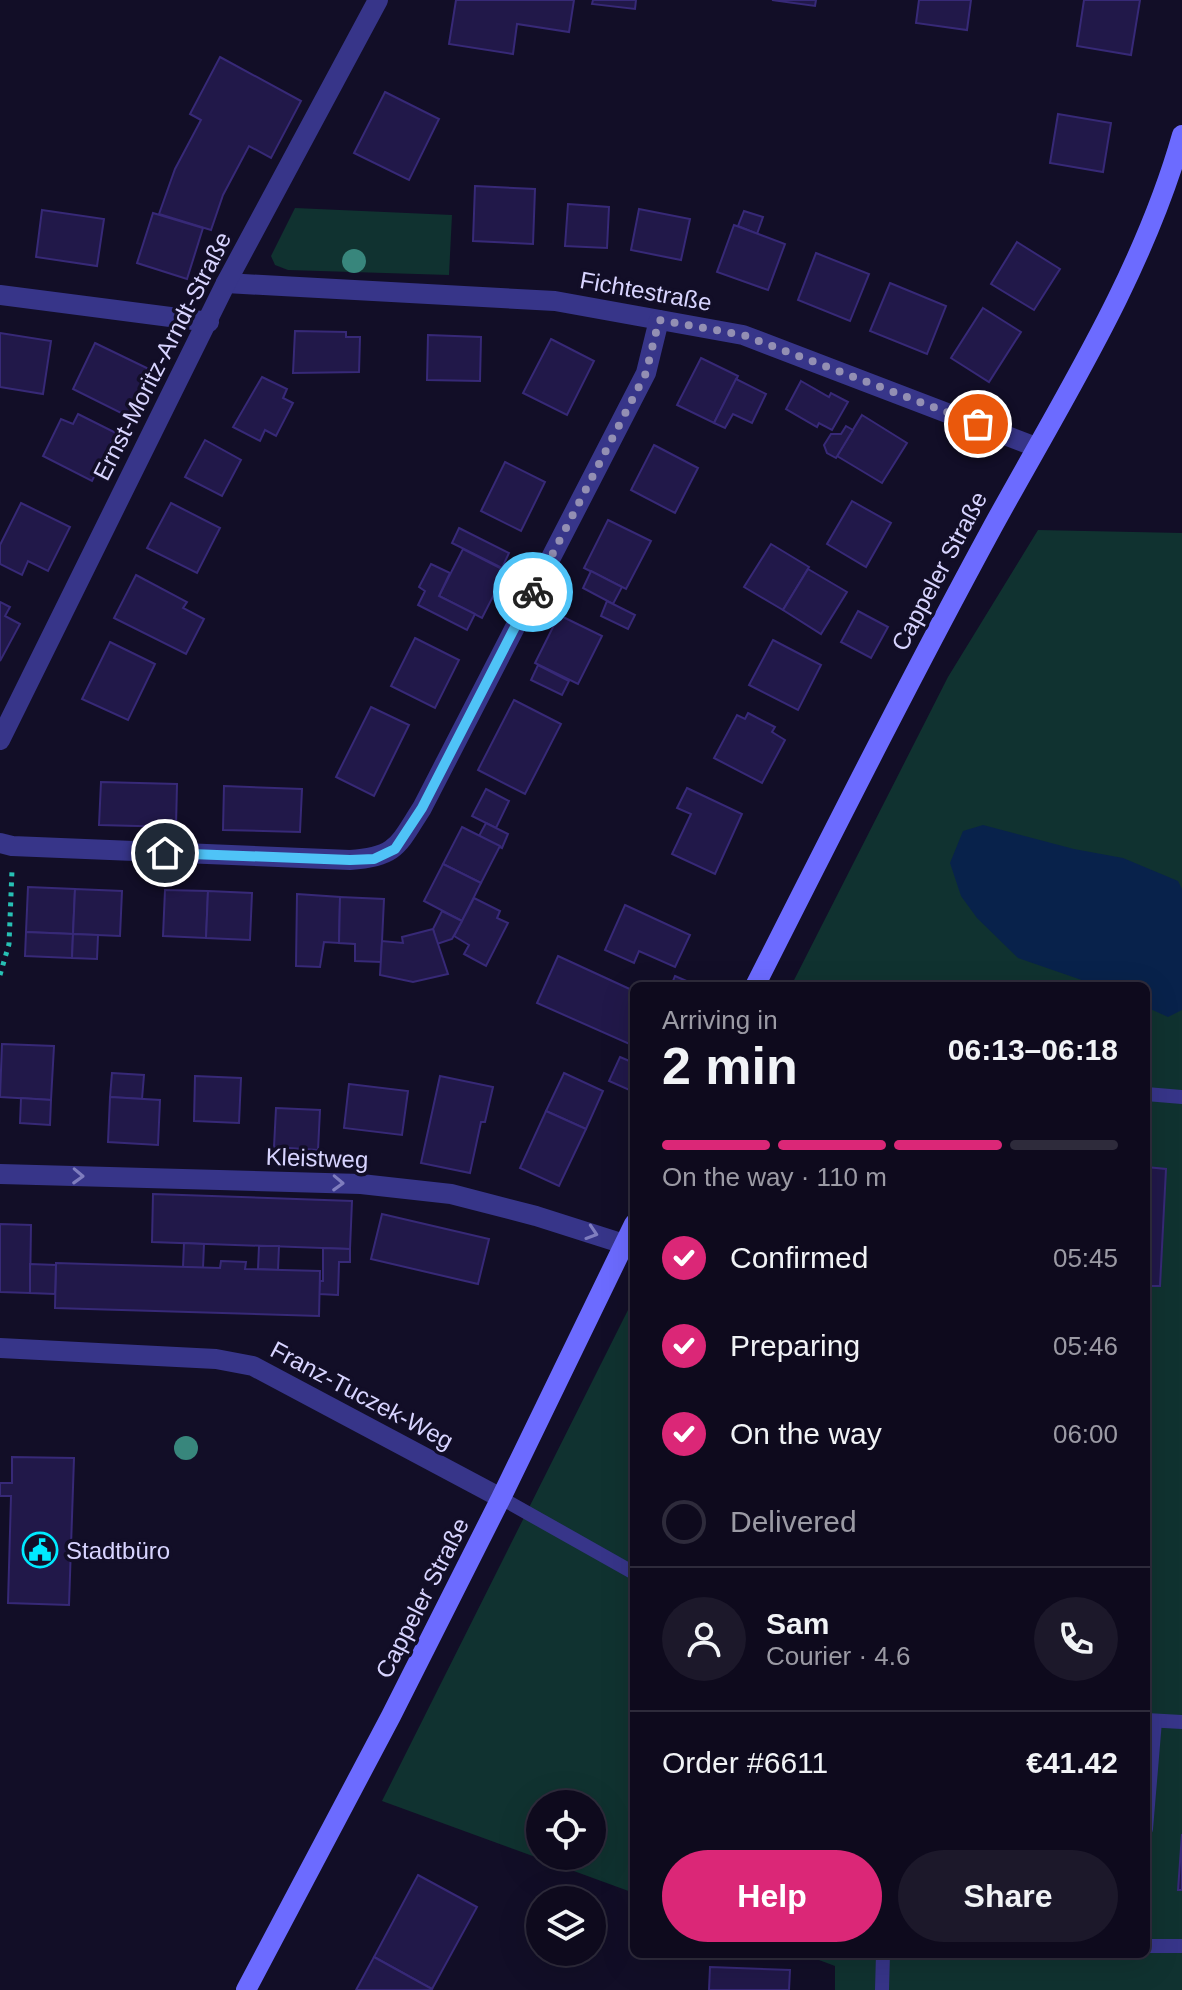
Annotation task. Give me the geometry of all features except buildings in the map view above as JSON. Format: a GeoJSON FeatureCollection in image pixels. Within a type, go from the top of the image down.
{"type":"FeatureCollection","features":[{"type":"Feature","properties":{"kind":"main road","name":"Cappeler Straße"},"geometry":{"type":"LineString","coordinates":[[757,982],[920,661],[1036,447],[1102,335],[1170,179],[1182,135]]}},
{"type":"Feature","properties":{"kind":"main road","name":"Cappeler Straße"},"geometry":{"type":"LineString","coordinates":[[246,1990],[391,1716],[630,1232]]}},
{"type":"Feature","properties":{"kind":"street","name":"Ernst-Moritz-Arndt-Straße"},"geometry":{"type":"LineString","coordinates":[[0,740],[226,283],[378,0]]}},
{"type":"Feature","properties":{"kind":"street","name":"Fichtestraße"},"geometry":{"type":"LineString","coordinates":[[226,283],[555,301],[743,335],[1036,447]]}},
{"type":"Feature","properties":{"kind":"street"},"geometry":{"type":"LineString","coordinates":[[0,295],[209,322]]}},
{"type":"Feature","properties":{"kind":"street"},"geometry":{"type":"LineString","coordinates":[[6,845],[350,860],[374,859],[395,849],[422,808],[646,373],[659,320]]}},
{"type":"Feature","properties":{"kind":"street","name":"Kleistweg"},"geometry":{"type":"LineString","coordinates":[[0,1174],[361,1184],[451,1194],[536,1216],[624,1244]]}},
{"type":"Feature","properties":{"kind":"street","name":"Franz-Tuczek-Weg"},"geometry":{"type":"LineString","coordinates":[[0,1348],[216,1359],[253,1366],[501,1498]]}},
{"type":"Feature","properties":{"kind":"lane"},"geometry":{"type":"LineString","coordinates":[[1150,1094],[1182,1097]]}},
{"type":"Feature","properties":{"kind":"lane"},"geometry":{"type":"LineString","coordinates":[[501,1498],[630,1571]]}},
{"type":"Feature","properties":{"kind":"lane"},"geometry":{"type":"LineString","coordinates":[[1150,1742],[1151,1720],[1182,1722]]}},
{"type":"Feature","properties":{"kind":"lane"},"geometry":{"type":"LineString","coordinates":[[1150,1946],[1182,1946]]}},
{"type":"Feature","properties":{"kind":"lane"},"geometry":{"type":"LineString","coordinates":[[882,1990],[883,1958]]}},
{"type":"Feature","properties":{"kind":"path"},"geometry":{"type":"LineString","coordinates":[[0,975],[9,944],[6,845]]}},
{"type":"Feature","properties":{"kind":"green space"},"geometry":{"type":"Polygon","coordinates":[[[295,208],[452,215],[449,275],[288,270],[275,265],[271,256],[295,208]]]}},
{"type":"Feature","properties":{"kind":"green space"},"geometry":{"type":"Polygon","coordinates":[[[1038,530],[1182,533],[1182,1990],[835,1990],[835,1966],[814,1958],[1150,1958],[1150,982],[793,982],[948,677],[1038,530]]]}},
{"type":"Feature","properties":{"kind":"green space"},"geometry":{"type":"Polygon","coordinates":[[[630,1306],[630,1892],[571,1870],[606,1870],[606,1790],[526,1790],[526,1854],[382,1801],[630,1306]]]}},
{"type":"Feature","properties":{"kind":"water"},"geometry":{"type":"Polygon","coordinates":[[[983,825],[1074,849],[1123,858],[1178,881],[1182,889],[1182,1010],[1168,1017],[1150,1009],[1150,982],[1087,982],[1018,958],[977,918],[961,896],[950,863],[963,831],[983,825]]]}},
{"type":"Feature","properties":{"kind":"way so far"},"geometry":{"type":"LineString","coordinates":[[533,592],[646,373],[659,320],[743,335],[978,424]]}},
{"type":"Feature","properties":{"kind":"place","name":"Stadtbüro"},"geometry":{"type":"Point","coordinates":[40,1550]}},
{"type":"Feature","properties":{"kind":"route"},"geometry":{"type":"LineString","coordinates":[[165,853],[350,860],[374,859],[395,849],[422,808],[533,592]]}}]}
